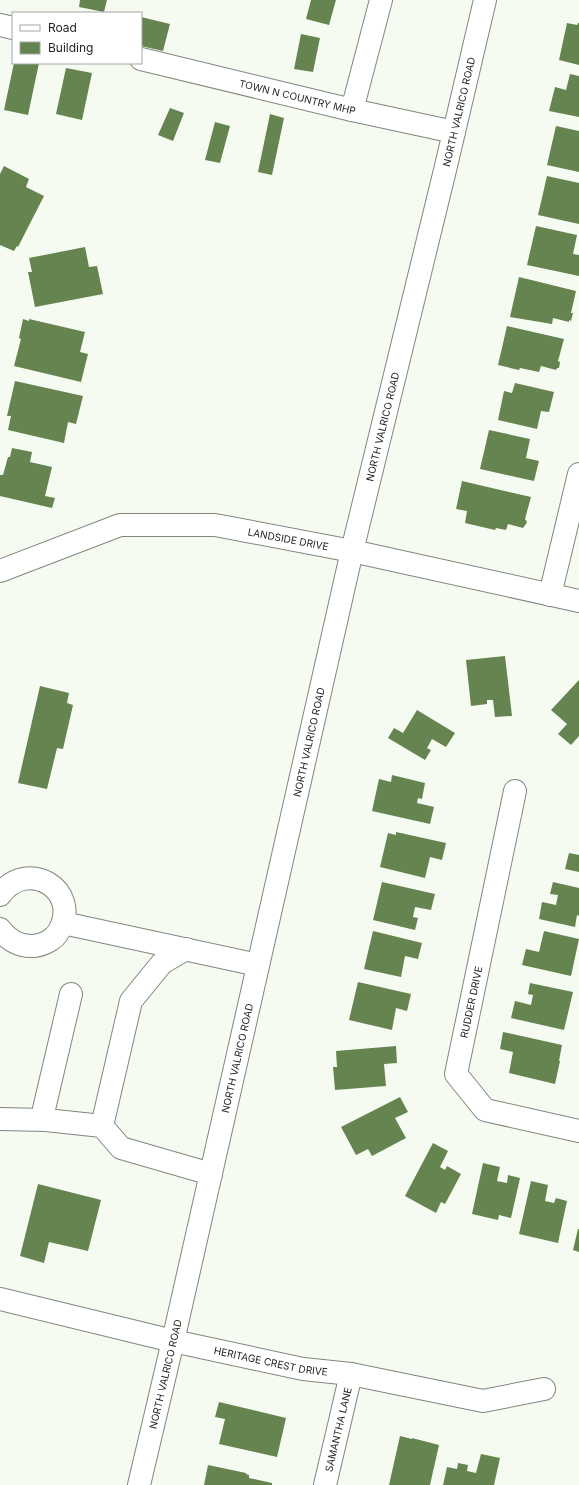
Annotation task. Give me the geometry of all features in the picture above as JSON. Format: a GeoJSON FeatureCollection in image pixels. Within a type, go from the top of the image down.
{"type":"FeatureCollection","features":[{"type":"Feature","properties":{"kind":"street"},"geometry":{"type":"LineString","coordinates":[[352,110],[381,0]]}},
{"type":"Feature","properties":{"kind":"street","name":"NORTH VALRICO ROAD"},"geometry":{"type":"LineString","coordinates":[[139,1485],[352,551],[454,132],[484,0]]}},
{"type":"Feature","properties":{"kind":"street"},"geometry":{"type":"LineString","coordinates":[[0,25],[12,28]]}},
{"type":"Feature","properties":{"kind":"street","name":"TOWN N COUNTRY MHP"},"geometry":{"type":"LineString","coordinates":[[142,59],[352,110],[454,132]]}},
{"type":"Feature","properties":{"kind":"street"},"geometry":{"type":"LineString","coordinates":[[550,595],[579,474]]}},
{"type":"Feature","properties":{"kind":"street","name":"LANDSIDE DRIVE"},"geometry":{"type":"LineString","coordinates":[[0,571],[120,525],[215,525],[352,551],[579,601]]}},
{"type":"Feature","properties":{"kind":"street","name":"RUDDER DRIVE"},"geometry":{"type":"LineString","coordinates":[[515,791],[456,1074],[485,1110],[579,1131]]}},
{"type":"Feature","properties":{"kind":"street"},"geometry":{"type":"LineString","coordinates":[[0,895],[5,888],[14,881],[25,878],[37,878],[48,882],[57,890],[62,900],[65,912],[63,923],[58,933],[50,940],[39,945],[28,946],[17,944],[8,938],[0,929]]}},
{"type":"Feature","properties":{"kind":"street"},"geometry":{"type":"LineString","coordinates":[[63,923],[258,965]]}},
{"type":"Feature","properties":{"kind":"street"},"geometry":{"type":"LineString","coordinates":[[102,1126],[131,1001],[162,963],[186,949]]}},
{"type":"Feature","properties":{"kind":"street"},"geometry":{"type":"LineString","coordinates":[[46,1120],[44,1109],[71,994]]}},
{"type":"Feature","properties":{"kind":"street"},"geometry":{"type":"LineString","coordinates":[[0,1119],[46,1120],[102,1126],[121,1148],[211,1174]]}},
{"type":"Feature","properties":{"kind":"street","name":"HERITAGE CREST DRIVE"},"geometry":{"type":"LineString","coordinates":[[0,1299],[173,1341],[303,1369],[351,1374],[483,1401],[544,1389]]}},
{"type":"Feature","properties":{"kind":"street","name":"SAMANTHA LANE"},"geometry":{"type":"LineString","coordinates":[[325,1485],[351,1374]]}},
{"type":"Feature","properties":{"kind":"building"},"geometry":{"type":"Polygon","coordinates":[[[80,0],[107,0],[104,12],[79,7],[80,0]]]}},
{"type":"Feature","properties":{"kind":"building"},"geometry":{"type":"Polygon","coordinates":[[[311,0],[336,0],[329,25],[306,19],[311,0]]]}},
{"type":"Feature","properties":{"kind":"building"},"geometry":{"type":"Polygon","coordinates":[[[142,17],[170,24],[163,51],[142,46],[142,17]]]}},
{"type":"Feature","properties":{"kind":"building"},"geometry":{"type":"Polygon","coordinates":[[[567,23],[577,25],[579,23],[579,65],[559,60],[567,23]]]}},
{"type":"Feature","properties":{"kind":"building"},"geometry":{"type":"Polygon","coordinates":[[[301,34],[320,38],[313,72],[294,69],[301,34]]]}},
{"type":"Feature","properties":{"kind":"building"},"geometry":{"type":"Polygon","coordinates":[[[14,64],[39,64],[28,115],[4,110],[14,64]]]}},
{"type":"Feature","properties":{"kind":"building"},"geometry":{"type":"Polygon","coordinates":[[[66,68],[92,73],[82,120],[56,114],[66,68]]]}},
{"type":"Feature","properties":{"kind":"building"},"geometry":{"type":"Polygon","coordinates":[[[570,74],[579,76],[579,117],[549,111],[555,87],[566,90],[570,74]]]}},
{"type":"Feature","properties":{"kind":"building"},"geometry":{"type":"Polygon","coordinates":[[[170,108],[184,113],[173,141],[158,135],[170,108]]]}},
{"type":"Feature","properties":{"kind":"building"},"geometry":{"type":"Polygon","coordinates":[[[270,114],[284,118],[272,175],[258,172],[270,114]]]}},
{"type":"Feature","properties":{"kind":"building"},"geometry":{"type":"Polygon","coordinates":[[[215,122],[230,126],[220,163],[205,160],[215,122]]]}},
{"type":"Feature","properties":{"kind":"building"},"geometry":{"type":"Polygon","coordinates":[[[556,126],[579,131],[579,172],[547,165],[556,126]]]}},
{"type":"Feature","properties":{"kind":"building"},"geometry":{"type":"Polygon","coordinates":[[[4,166],[29,179],[26,187],[44,196],[18,247],[17,246],[14,251],[0,245],[0,174],[4,166]]]}},
{"type":"Feature","properties":{"kind":"building"},"geometry":{"type":"Polygon","coordinates":[[[547,176],[579,183],[579,224],[538,215],[547,176]]]}},
{"type":"Feature","properties":{"kind":"building"},"geometry":{"type":"Polygon","coordinates":[[[536,226],[577,235],[573,254],[579,255],[579,276],[527,265],[536,226]]]}},
{"type":"Feature","properties":{"kind":"building"},"geometry":{"type":"Polygon","coordinates":[[[85,247],[89,267],[97,266],[103,294],[35,307],[28,272],[32,272],[29,258],[85,247]]]}},
{"type":"Feature","properties":{"kind":"building"},"geometry":{"type":"Polygon","coordinates":[[[519,277],[576,291],[571,313],[573,313],[571,321],[569,320],[569,322],[553,318],[552,324],[510,317],[519,277]]]}},
{"type":"Feature","properties":{"kind":"building"},"geometry":{"type":"Polygon","coordinates":[[[23,319],[29,321],[29,319],[85,332],[80,352],[88,354],[81,382],[14,366],[21,339],[19,338],[23,319]]]}},
{"type":"Feature","properties":{"kind":"building"},"geometry":{"type":"Polygon","coordinates":[[[507,326],[564,339],[558,361],[560,362],[559,368],[556,370],[541,366],[539,372],[520,368],[519,370],[498,365],[507,326]]]}},
{"type":"Feature","properties":{"kind":"building"},"geometry":{"type":"Polygon","coordinates":[[[15,381],[83,396],[76,424],[68,422],[64,443],[8,430],[11,416],[7,416],[15,381]]]}},
{"type":"Feature","properties":{"kind":"building"},"geometry":{"type":"Polygon","coordinates":[[[515,383],[554,392],[549,412],[541,411],[537,429],[498,420],[504,391],[512,393],[515,383]]]}},
{"type":"Feature","properties":{"kind":"building"},"geometry":{"type":"Polygon","coordinates":[[[489,430],[530,439],[526,458],[539,461],[534,481],[480,469],[489,430]]]}},
{"type":"Feature","properties":{"kind":"building"},"geometry":{"type":"Polygon","coordinates":[[[12,448],[32,452],[30,462],[52,467],[45,496],[55,498],[52,508],[0,496],[0,475],[3,475],[12,448]]]}},
{"type":"Feature","properties":{"kind":"building"},"geometry":{"type":"Polygon","coordinates":[[[462,481],[531,497],[525,519],[527,522],[526,524],[523,528],[508,524],[506,530],[496,528],[495,530],[465,523],[467,511],[456,509],[462,481]]]}},
{"type":"Feature","properties":{"kind":"building"},"geometry":{"type":"Polygon","coordinates":[[[505,656],[512,716],[495,717],[493,700],[487,700],[487,704],[471,706],[466,660],[505,656]]]}},
{"type":"Feature","properties":{"kind":"building"},"geometry":{"type":"Polygon","coordinates":[[[579,680],[579,736],[571,745],[558,734],[567,724],[551,710],[579,680]]]}},
{"type":"Feature","properties":{"kind":"building"},"geometry":{"type":"Polygon","coordinates":[[[40,686],[69,693],[67,703],[73,705],[63,749],[57,748],[47,789],[18,783],[40,686]]]}},
{"type":"Feature","properties":{"kind":"building"},"geometry":{"type":"Polygon","coordinates":[[[417,710],[455,733],[446,747],[432,739],[427,748],[431,750],[425,760],[388,738],[394,728],[403,733],[417,710]]]}},
{"type":"Feature","properties":{"kind":"building"},"geometry":{"type":"Polygon","coordinates":[[[392,775],[425,783],[422,799],[418,798],[417,803],[434,807],[430,824],[372,811],[379,779],[391,782],[392,775]]]}},
{"type":"Feature","properties":{"kind":"building"},"geometry":{"type":"Polygon","coordinates":[[[396,832],[446,843],[442,860],[430,857],[425,878],[380,867],[388,833],[396,835],[396,832]]]}},
{"type":"Feature","properties":{"kind":"building"},"geometry":{"type":"Polygon","coordinates":[[[569,853],[579,855],[579,872],[565,869],[569,853]]]}},
{"type":"Feature","properties":{"kind":"building"},"geometry":{"type":"Polygon","coordinates":[[[382,882],[435,894],[431,910],[415,907],[413,917],[418,918],[415,930],[373,920],[382,882]]]}},
{"type":"Feature","properties":{"kind":"building"},"geometry":{"type":"Polygon","coordinates":[[[553,882],[579,888],[579,916],[577,915],[575,927],[539,919],[542,902],[556,905],[558,895],[550,894],[553,882]]]}},
{"type":"Feature","properties":{"kind":"building"},"geometry":{"type":"Polygon","coordinates":[[[373,931],[422,943],[418,959],[405,956],[401,977],[364,969],[373,931]]]}},
{"type":"Feature","properties":{"kind":"building"},"geometry":{"type":"Polygon","coordinates":[[[544,931],[579,939],[571,976],[522,965],[526,949],[539,952],[544,931]]]}},
{"type":"Feature","properties":{"kind":"building"},"geometry":{"type":"Polygon","coordinates":[[[358,982],[411,994],[407,1011],[396,1008],[392,1030],[349,1020],[358,982]]]}},
{"type":"Feature","properties":{"kind":"building"},"geometry":{"type":"Polygon","coordinates":[[[530,983],[573,992],[564,1030],[511,1018],[515,1001],[531,1005],[533,995],[528,994],[530,983]]]}},
{"type":"Feature","properties":{"kind":"building"},"geometry":{"type":"Polygon","coordinates":[[[503,1032],[562,1045],[555,1084],[509,1073],[513,1052],[500,1049],[503,1032]]]}},
{"type":"Feature","properties":{"kind":"building"},"geometry":{"type":"Polygon","coordinates":[[[396,1046],[397,1063],[384,1064],[386,1086],[335,1090],[333,1067],[337,1067],[336,1051],[396,1046]]]}},
{"type":"Feature","properties":{"kind":"building"},"geometry":{"type":"Polygon","coordinates":[[[400,1097],[408,1112],[395,1118],[406,1138],[372,1156],[368,1149],[356,1155],[341,1127],[400,1097]]]}},
{"type":"Feature","properties":{"kind":"building"},"geometry":{"type":"Polygon","coordinates":[[[433,1143],[448,1151],[440,1167],[445,1170],[447,1166],[461,1174],[445,1204],[441,1202],[436,1213],[405,1196],[433,1143]]]}},
{"type":"Feature","properties":{"kind":"building"},"geometry":{"type":"Polygon","coordinates":[[[483,1163],[500,1167],[497,1181],[507,1183],[508,1175],[520,1178],[511,1218],[499,1215],[498,1220],[472,1214],[483,1163]]]}},
{"type":"Feature","properties":{"kind":"building"},"geometry":{"type":"Polygon","coordinates":[[[531,1181],[548,1185],[545,1201],[554,1203],[556,1198],[567,1201],[558,1243],[519,1234],[531,1181]]]}},
{"type":"Feature","properties":{"kind":"building"},"geometry":{"type":"Polygon","coordinates":[[[38,1184],[101,1200],[88,1251],[49,1242],[44,1263],[20,1256],[38,1184]]]}},
{"type":"Feature","properties":{"kind":"building"},"geometry":{"type":"Polygon","coordinates":[[[579,1229],[579,1252],[573,1250],[579,1229]]]}},
{"type":"Feature","properties":{"kind":"building"},"geometry":{"type":"Polygon","coordinates":[[[219,1402],[286,1418],[277,1457],[219,1444],[225,1419],[215,1417],[219,1402]]]}},
{"type":"Feature","properties":{"kind":"building"},"geometry":{"type":"Polygon","coordinates":[[[400,1436],[439,1445],[430,1485],[389,1485],[400,1436]]]}},
{"type":"Feature","properties":{"kind":"building"},"geometry":{"type":"Polygon","coordinates":[[[481,1454],[500,1458],[494,1485],[443,1485],[447,1467],[457,1469],[458,1463],[468,1465],[467,1471],[476,1473],[481,1454]]]}},
{"type":"Feature","properties":{"kind":"building"},"geometry":{"type":"Polygon","coordinates":[[[208,1465],[246,1473],[249,1475],[249,1478],[272,1483],[272,1485],[204,1485],[208,1465]]]}}]}
